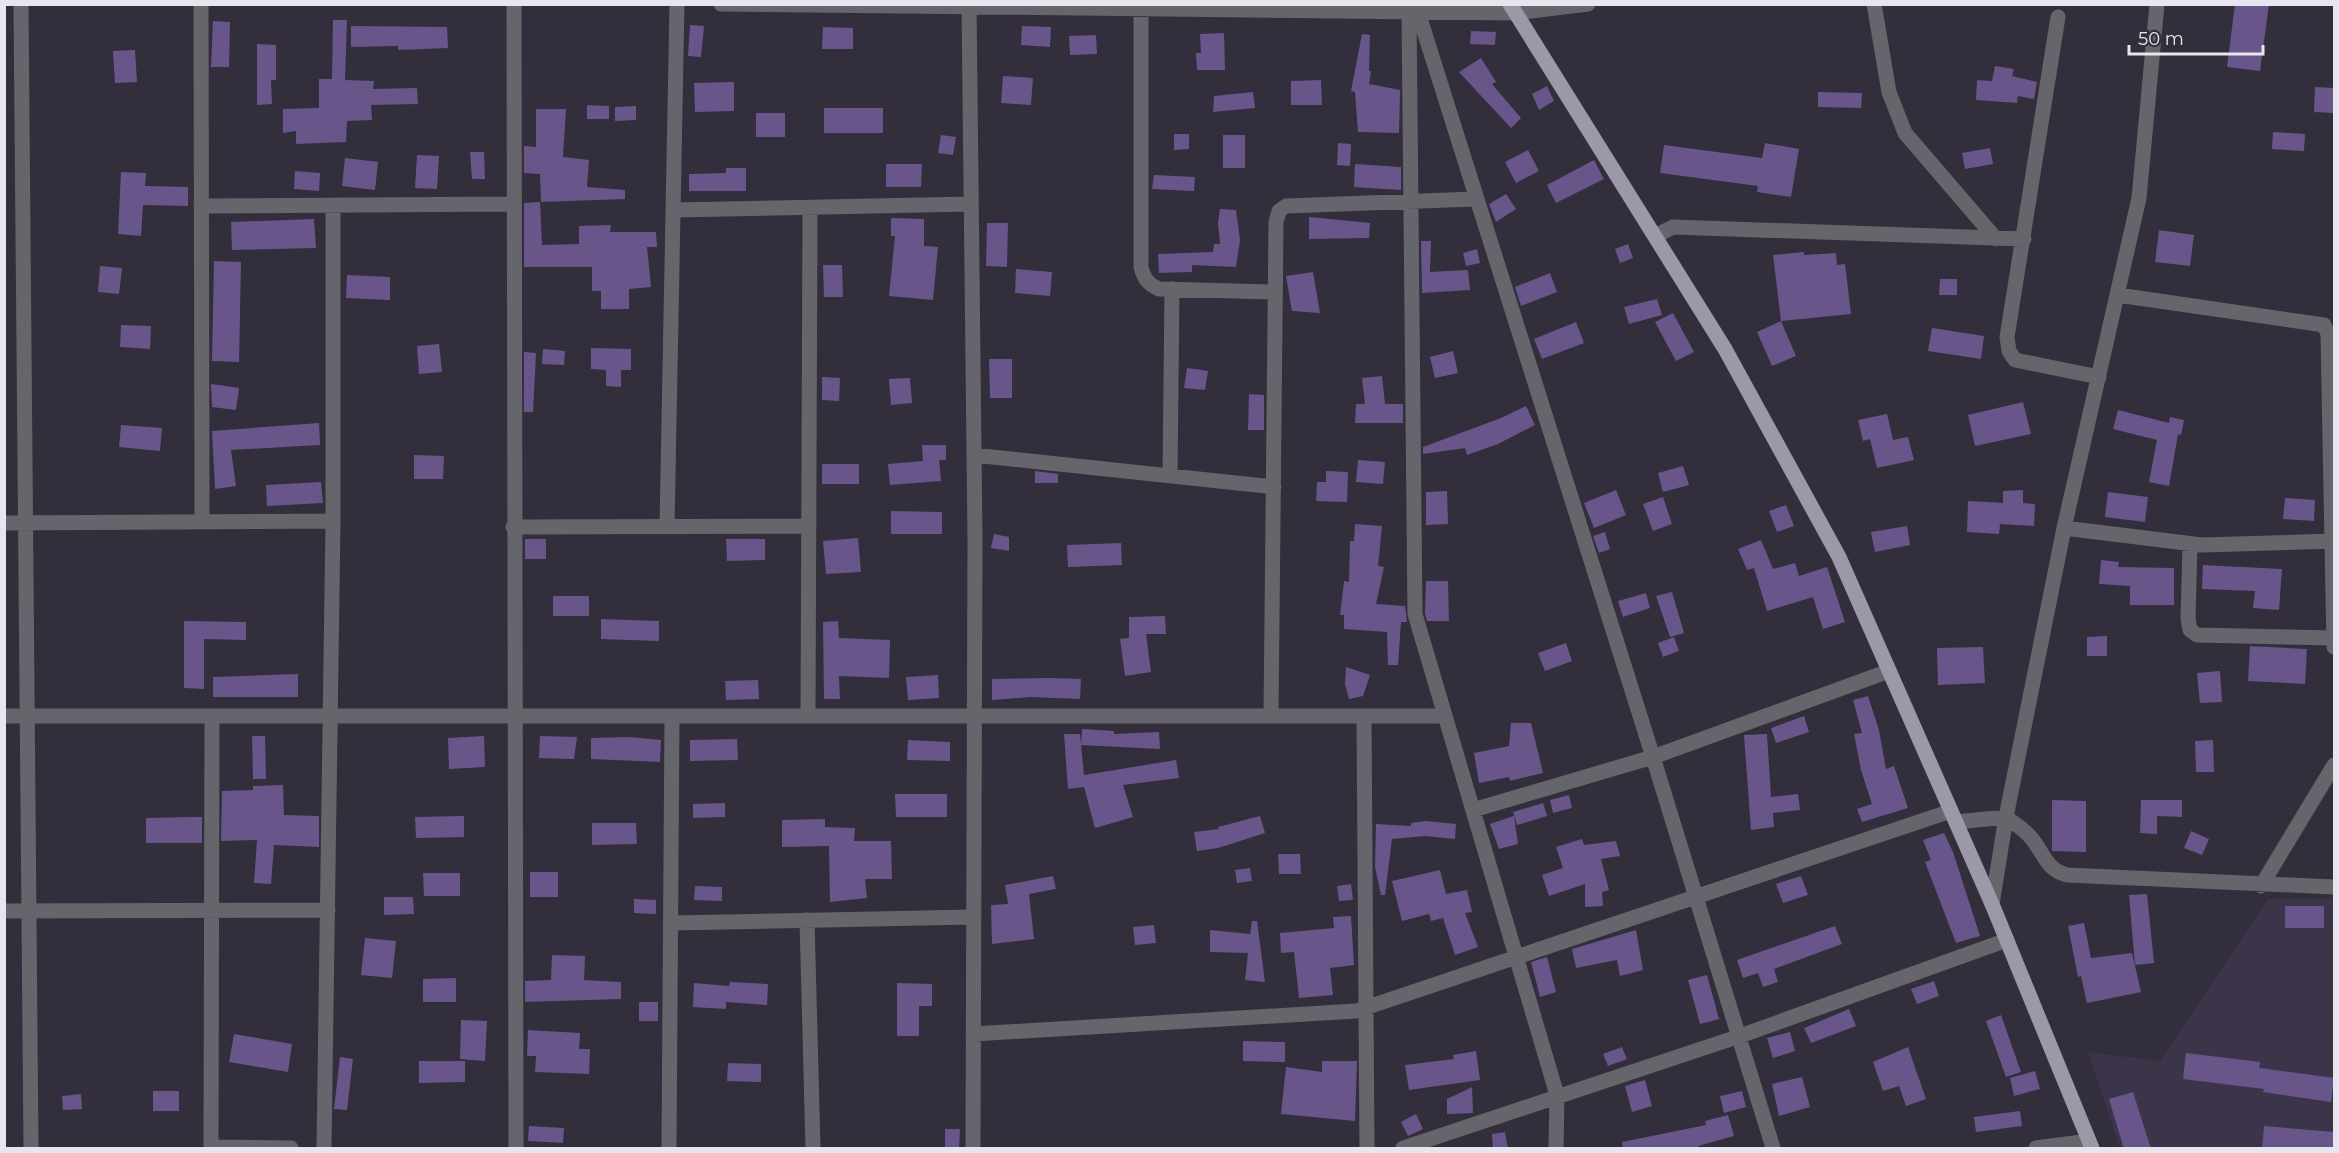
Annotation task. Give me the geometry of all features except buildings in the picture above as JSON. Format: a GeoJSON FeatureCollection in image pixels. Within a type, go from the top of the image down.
{"type":"FeatureCollection","features":[{"type":"Feature","properties":{"kind":"main road"},"geometry":{"type":"LineString","coordinates":[[1513,9],[1725,349],[1833,547],[1992,904],[2090,1145]]}},
{"type":"Feature","properties":{"kind":"street"},"geometry":{"type":"LineString","coordinates":[[21,4],[31,1149]]}},
{"type":"Feature","properties":{"kind":"street"},"geometry":{"type":"LineString","coordinates":[[201,4],[202,522]]}},
{"type":"Feature","properties":{"kind":"street"},"geometry":{"type":"LineString","coordinates":[[514,4],[516,1149]]}},
{"type":"Feature","properties":{"kind":"street"},"geometry":{"type":"LineString","coordinates":[[667,527],[677,4]]}},
{"type":"Feature","properties":{"kind":"street"},"geometry":{"type":"LineString","coordinates":[[721,4],[1142,7],[1413,12],[1588,4]]}},
{"type":"Feature","properties":{"kind":"street"},"geometry":{"type":"LineString","coordinates":[[1874,4],[1889,92],[1905,133],[1996,239]]}},
{"type":"Feature","properties":{"kind":"street"},"geometry":{"type":"LineString","coordinates":[[1992,904],[2006,817],[2064,528],[2141,188],[2157,4]]}},
{"type":"Feature","properties":{"kind":"street"},"geometry":{"type":"LineString","coordinates":[[969,6],[975,716],[973,1149]]}},
{"type":"Feature","properties":{"kind":"street"},"geometry":{"type":"LineString","coordinates":[[1142,7],[1141,267],[1149,285],[1159,289],[1275,292]]}},
{"type":"Feature","properties":{"kind":"street"},"geometry":{"type":"LineString","coordinates":[[1413,12],[1653,757],[1773,1149]]}},
{"type":"Feature","properties":{"kind":"street"},"geometry":{"type":"LineString","coordinates":[[1413,12],[1411,201],[1415,614],[1557,1095],[1556,1149]]}},
{"type":"Feature","properties":{"kind":"street"},"geometry":{"type":"LineString","coordinates":[[2058,17],[2007,337],[2009,351],[2015,360],[2099,377]]}},
{"type":"Feature","properties":{"kind":"street"},"geometry":{"type":"LineString","coordinates":[[1272,716],[1275,292],[1276,222],[1279,211],[1286,206],[1475,200]]}},
{"type":"Feature","properties":{"kind":"street"},"geometry":{"type":"LineString","coordinates":[[201,206],[514,204]]}},
{"type":"Feature","properties":{"kind":"street"},"geometry":{"type":"LineString","coordinates":[[673,210],[971,204]]}},
{"type":"Feature","properties":{"kind":"street"},"geometry":{"type":"LineString","coordinates":[[324,1149],[333,521],[333,205]]}},
{"type":"Feature","properties":{"kind":"street"},"geometry":{"type":"LineString","coordinates":[[808,716],[810,208]]}},
{"type":"Feature","properties":{"kind":"street"},"geometry":{"type":"LineString","coordinates":[[1655,236],[1674,227],[2024,239]]}},
{"type":"Feature","properties":{"kind":"street"},"geometry":{"type":"LineString","coordinates":[[1170,476],[1172,289]]}},
{"type":"Feature","properties":{"kind":"street"},"geometry":{"type":"LineString","coordinates":[[2118,295],[2324,325],[2328,334],[2334,647]]}},
{"type":"Feature","properties":{"kind":"street"},"geometry":{"type":"LineString","coordinates":[[974,455],[1274,487]]}},
{"type":"Feature","properties":{"kind":"street"},"geometry":{"type":"LineString","coordinates":[[4,523],[333,521]]}},
{"type":"Feature","properties":{"kind":"street"},"geometry":{"type":"LineString","coordinates":[[514,527],[809,526]]}},
{"type":"Feature","properties":{"kind":"street"},"geometry":{"type":"LineString","coordinates":[[2064,528],[2190,544],[2333,541]]}},
{"type":"Feature","properties":{"kind":"street"},"geometry":{"type":"LineString","coordinates":[[2190,544],[2188,618],[2190,630],[2198,635],[2334,638]]}},
{"type":"Feature","properties":{"kind":"street"},"geometry":{"type":"LineString","coordinates":[[1473,810],[1653,757],[1889,671]]}},
{"type":"Feature","properties":{"kind":"street"},"geometry":{"type":"LineString","coordinates":[[4,716],[1445,716]]}},
{"type":"Feature","properties":{"kind":"street"},"geometry":{"type":"LineString","coordinates":[[212,716],[211,1148],[291,1149]]}},
{"type":"Feature","properties":{"kind":"street"},"geometry":{"type":"LineString","coordinates":[[669,1149],[672,716]]}},
{"type":"Feature","properties":{"kind":"street"},"geometry":{"type":"LineString","coordinates":[[1364,716],[1367,1149]]}},
{"type":"Feature","properties":{"kind":"street"},"geometry":{"type":"LineString","coordinates":[[2261,886],[2334,765]]}},
{"type":"Feature","properties":{"kind":"street"},"geometry":{"type":"LineString","coordinates":[[973,1034],[1356,1011],[1695,897],[1954,816],[2006,817],[2031,837],[2048,865],[2056,872],[2067,875],[2261,886],[2334,887]]}},
{"type":"Feature","properties":{"kind":"street"},"geometry":{"type":"LineString","coordinates":[[4,911],[328,910]]}},
{"type":"Feature","properties":{"kind":"street"},"geometry":{"type":"LineString","coordinates":[[671,923],[974,917]]}},
{"type":"Feature","properties":{"kind":"street"},"geometry":{"type":"LineString","coordinates":[[807,920],[813,1149]]}},
{"type":"Feature","properties":{"kind":"street"},"geometry":{"type":"LineString","coordinates":[[1403,1149],[1557,1095],[1740,1036],[2007,940]]}},
{"type":"Feature","properties":{"kind":"street"},"geometry":{"type":"LineString","coordinates":[[2036,1149],[2090,1145]]}},
{"type":"Feature","properties":{"kind":"shaded area"},"geometry":{"type":"Polygon","coordinates":[[[2268,899],[2334,899],[2334,1148],[2120,1148],[2088,1052],[2160,1061],[2268,899]]]}}]}
